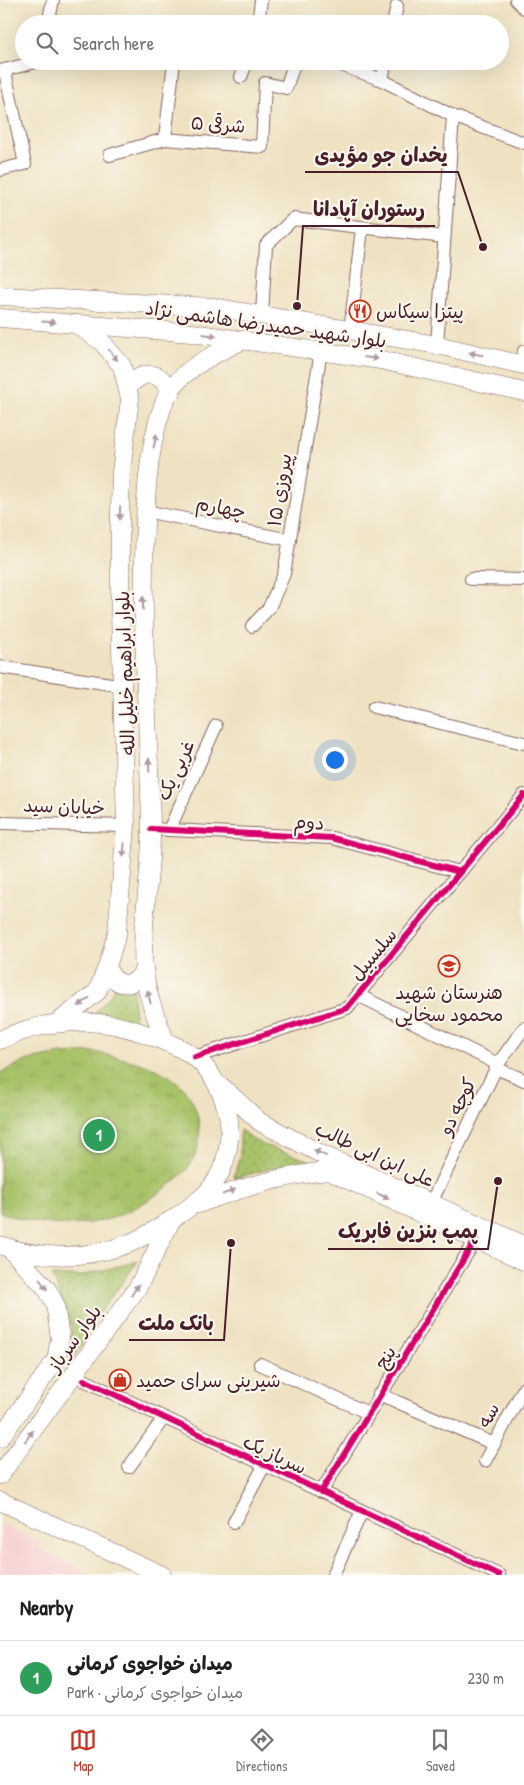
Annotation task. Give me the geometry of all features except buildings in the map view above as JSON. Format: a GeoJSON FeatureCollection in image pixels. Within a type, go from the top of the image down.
{"type":"FeatureCollection","features":[{"type":"Feature","properties":{"kind":"main road","name":"بلوار شهید حمیدرضا هاشمی نژاد"},"geometry":{"type":"LineString","coordinates":[[0,296],[213,307],[524,360]]}},
{"type":"Feature","properties":{"kind":"main road","name":"بلوار شهید حمیدرضا هاشمی نژاد"},"geometry":{"type":"LineString","coordinates":[[0,318],[192,333],[321,351],[381,360],[521,392]]}},
{"type":"Feature","properties":{"kind":"main road","name":"بلوار ابراهیم خلیل الله"},"geometry":{"type":"LineString","coordinates":[[57,1023],[97,992],[107,967],[117,933],[126,826],[124,686],[120,611],[120,509],[121,472],[130,399],[122,366],[102,342],[76,324]]}},
{"type":"Feature","properties":{"kind":"main road","name":"بلوار ابراهیم خلیل الله"},"geometry":{"type":"LineString","coordinates":[[166,1042],[150,1003],[144,968],[160,830],[143,618],[145,511],[153,446],[164,404],[181,377],[210,357],[243,340]]}},
{"type":"Feature","properties":{"kind":"main road"},"geometry":{"type":"LineString","coordinates":[[521,392],[524,360]]}},
{"type":"Feature","properties":{"kind":"main road"},"geometry":{"type":"LineString","coordinates":[[127,386],[137,376],[151,374],[164,380],[171,392]]}},
{"type":"Feature","properties":{"kind":"main road"},"geometry":{"type":"LineString","coordinates":[[107,967],[110,976],[116,982],[125,985],[134,982],[141,976],[144,968]]}},
{"type":"Feature","properties":{"kind":"main road"},"geometry":{"type":"LineString","coordinates":[[0,1040],[18,1031],[57,1023],[96,1022],[132,1029],[166,1042],[195,1057]]}},
{"type":"Feature","properties":{"kind":"main road","name":"علی ابن ابی طالب"},"geometry":{"type":"LineString","coordinates":[[195,1057],[219,1085],[260,1122],[321,1154],[524,1245]]}},
{"type":"Feature","properties":{"kind":"main road"},"geometry":{"type":"LineString","coordinates":[[5,1247],[44,1256],[84,1254],[122,1246],[155,1231],[178,1214],[210,1189],[227,1156],[230,1120],[219,1085]]}},
{"type":"Feature","properties":{"kind":"main road","name":"علی ابن ابی طالب"},"geometry":{"type":"LineString","coordinates":[[178,1214],[241,1188],[302,1173],[329,1171],[524,1261]]}},
{"type":"Feature","properties":{"kind":"main road","name":"بلوار سرباز"},"geometry":{"type":"LineString","coordinates":[[0,1475],[138,1287],[178,1214]]}},
{"type":"Feature","properties":{"kind":"main road","name":"بلوار سرباز"},"geometry":{"type":"LineString","coordinates":[[0,1438],[56,1360],[60,1338],[55,1304],[47,1289],[5,1247]]}},
{"type":"Feature","properties":{"kind":"main road"},"geometry":{"type":"LineString","coordinates":[[0,1501],[162,1575]]}},
{"type":"Feature","properties":{"kind":"street"},"geometry":{"type":"LineString","coordinates":[[50,15],[52,0]]}},
{"type":"Feature","properties":{"kind":"street"},"geometry":{"type":"LineString","coordinates":[[259,15],[261,0]]}},
{"type":"Feature","properties":{"kind":"street"},"geometry":{"type":"LineString","coordinates":[[516,0],[524,8]]}},
{"type":"Feature","properties":{"kind":"street"},"geometry":{"type":"LineString","coordinates":[[395,15],[397,6]]}},
{"type":"Feature","properties":{"kind":"street"},"geometry":{"type":"LineString","coordinates":[[0,170],[25,164],[2,71],[15,68]]}},
{"type":"Feature","properties":{"kind":"street","name":"۵ شرقی"},"geometry":{"type":"LineString","coordinates":[[173,70],[165,139],[262,147],[265,83],[286,88],[292,70]]}},
{"type":"Feature","properties":{"kind":"street"},"geometry":{"type":"LineString","coordinates":[[241,77],[244,70]]}},
{"type":"Feature","properties":{"kind":"street"},"geometry":{"type":"LineString","coordinates":[[355,70],[382,80],[453,116],[524,143]]}},
{"type":"Feature","properties":{"kind":"street"},"geometry":{"type":"LineString","coordinates":[[382,80],[384,70]]}},
{"type":"Feature","properties":{"kind":"street"},"geometry":{"type":"LineString","coordinates":[[437,345],[453,116]]}},
{"type":"Feature","properties":{"kind":"street"},"geometry":{"type":"LineString","coordinates":[[110,155],[165,139]]}},
{"type":"Feature","properties":{"kind":"street"},"geometry":{"type":"LineString","coordinates":[[262,315],[266,245],[293,219],[444,237]]}},
{"type":"Feature","properties":{"kind":"street"},"geometry":{"type":"LineString","coordinates":[[350,330],[362,228]]}},
{"type":"Feature","properties":{"kind":"street","name":"پیروزی ۱۵"},"geometry":{"type":"LineString","coordinates":[[252,626],[269,608],[284,574],[321,351]]}},
{"type":"Feature","properties":{"kind":"street","name":"چهارم"},"geometry":{"type":"LineString","coordinates":[[145,511],[290,540]]}},
{"type":"Feature","properties":{"kind":"street"},"geometry":{"type":"LineString","coordinates":[[472,579],[524,580]]}},
{"type":"Feature","properties":{"kind":"street"},"geometry":{"type":"LineString","coordinates":[[0,667],[124,686]]}},
{"type":"Feature","properties":{"kind":"street"},"geometry":{"type":"LineString","coordinates":[[374,707],[524,742]]}},
{"type":"Feature","properties":{"kind":"street","name":"غربی یک"},"geometry":{"type":"LineString","coordinates":[[160,830],[216,726]]}},
{"type":"Feature","properties":{"kind":"street","name":"سلسبیل"},"geometry":{"type":"LineString","coordinates":[[195,1057],[348,1008],[524,795]]}},
{"type":"Feature","properties":{"kind":"street","name":"خیابان سید"},"geometry":{"type":"LineString","coordinates":[[0,823],[126,826]]}},
{"type":"Feature","properties":{"kind":"street","name":"دوم"},"geometry":{"type":"LineString","coordinates":[[160,830],[332,838],[460,872]]}},
{"type":"Feature","properties":{"kind":"street"},"geometry":{"type":"LineString","coordinates":[[358,996],[524,1080]]}},
{"type":"Feature","properties":{"kind":"street","name":"کوچه دو"},"geometry":{"type":"LineString","coordinates":[[431,1203],[497,1066],[524,1028]]}},
{"type":"Feature","properties":{"kind":"street","name":"پنج"},"geometry":{"type":"LineString","coordinates":[[321,1492],[379,1394],[476,1239]]}},
{"type":"Feature","properties":{"kind":"street"},"geometry":{"type":"LineString","coordinates":[[260,1364],[368,1412]]}},
{"type":"Feature","properties":{"kind":"street","name":"سرباز یک"},"geometry":{"type":"LineString","coordinates":[[84,1380],[163,1419],[321,1492],[480,1571],[499,1575]]}},
{"type":"Feature","properties":{"kind":"street","name":"سه"},"geometry":{"type":"LineString","coordinates":[[486,1461],[524,1388]]}},
{"type":"Feature","properties":{"kind":"street"},"geometry":{"type":"LineString","coordinates":[[379,1394],[494,1444]]}},
{"type":"Feature","properties":{"kind":"street"},"geometry":{"type":"LineString","coordinates":[[129,1467],[163,1419]]}},
{"type":"Feature","properties":{"kind":"street"},"geometry":{"type":"LineString","coordinates":[[234,1522],[264,1466]]}},
{"type":"Feature","properties":{"kind":"street"},"geometry":{"type":"LineString","coordinates":[[333,1575],[362,1512]]}},
{"type":"Feature","properties":{"kind":"shaded area"},"geometry":{"type":"Polygon","coordinates":[[[0,1524],[41,1543],[39,1549],[93,1575],[0,1575],[0,1524]]]}},
{"type":"Feature","properties":{"kind":"green space"},"geometry":{"type":"Polygon","coordinates":[[[115,986],[133,989],[135,1026],[92,1016],[110,996],[115,986]]]}},
{"type":"Feature","properties":{"kind":"green space"},"geometry":{"type":"Polygon","coordinates":[[[94,1052],[137,1062],[158,1070],[168,1075],[185,1090],[192,1100],[199,1124],[197,1148],[193,1160],[179,1177],[161,1191],[131,1210],[112,1218],[69,1225],[41,1223],[0,1212],[0,1073],[28,1060],[61,1054],[94,1052]]]}},
{"type":"Feature","properties":{"kind":"green space"},"geometry":{"type":"Polygon","coordinates":[[[240,1130],[261,1144],[325,1166],[291,1165],[235,1178],[234,1175],[240,1156],[240,1130]]]}},
{"type":"Feature","properties":{"kind":"green space"},"geometry":{"type":"Polygon","coordinates":[[[138,1261],[98,1315],[70,1363],[71,1325],[52,1276],[80,1276],[138,1261]]]}},
{"type":"Feature","properties":{"kind":"cycle path"},"geometry":{"type":"LineString","coordinates":[[195,1057],[347,1008],[524,795]]}},
{"type":"Feature","properties":{"kind":"cycle path"},"geometry":{"type":"LineString","coordinates":[[151,829],[332,838],[460,872]]}},
{"type":"Feature","properties":{"kind":"cycle path"},"geometry":{"type":"LineString","coordinates":[[321,1492],[476,1239]]}},
{"type":"Feature","properties":{"kind":"cycle path"},"geometry":{"type":"LineString","coordinates":[[84,1380],[499,1575]]}},
{"type":"Feature","properties":{"kind":"place","name":"یخدان جو مؤیدی"},"geometry":{"type":"Point","coordinates":[483,247]}},
{"type":"Feature","properties":{"kind":"place","name":"رستوران آپادانا"},"geometry":{"type":"Point","coordinates":[297,306]}},
{"type":"Feature","properties":{"kind":"place","name":"پیتزا سیکاس"},"geometry":{"type":"Point","coordinates":[360,311]}},
{"type":"Feature","properties":{"kind":"place","name":"هنرستان شهید محمود سخایی"},"geometry":{"type":"Point","coordinates":[449,966]}},
{"type":"Feature","properties":{"kind":"place","name":"میدان خواجوی کرمانی"},"geometry":{"type":"Point","coordinates":[99,1135]}},
{"type":"Feature","properties":{"kind":"place","name":"پمپ بنزین فابریک"},"geometry":{"type":"Point","coordinates":[498,1181]}},
{"type":"Feature","properties":{"kind":"place","name":"بانک ملت"},"geometry":{"type":"Point","coordinates":[231,1243]}},
{"type":"Feature","properties":{"kind":"place","name":"شیرینی سرای حمید"},"geometry":{"type":"Point","coordinates":[120,1380]}}]}
